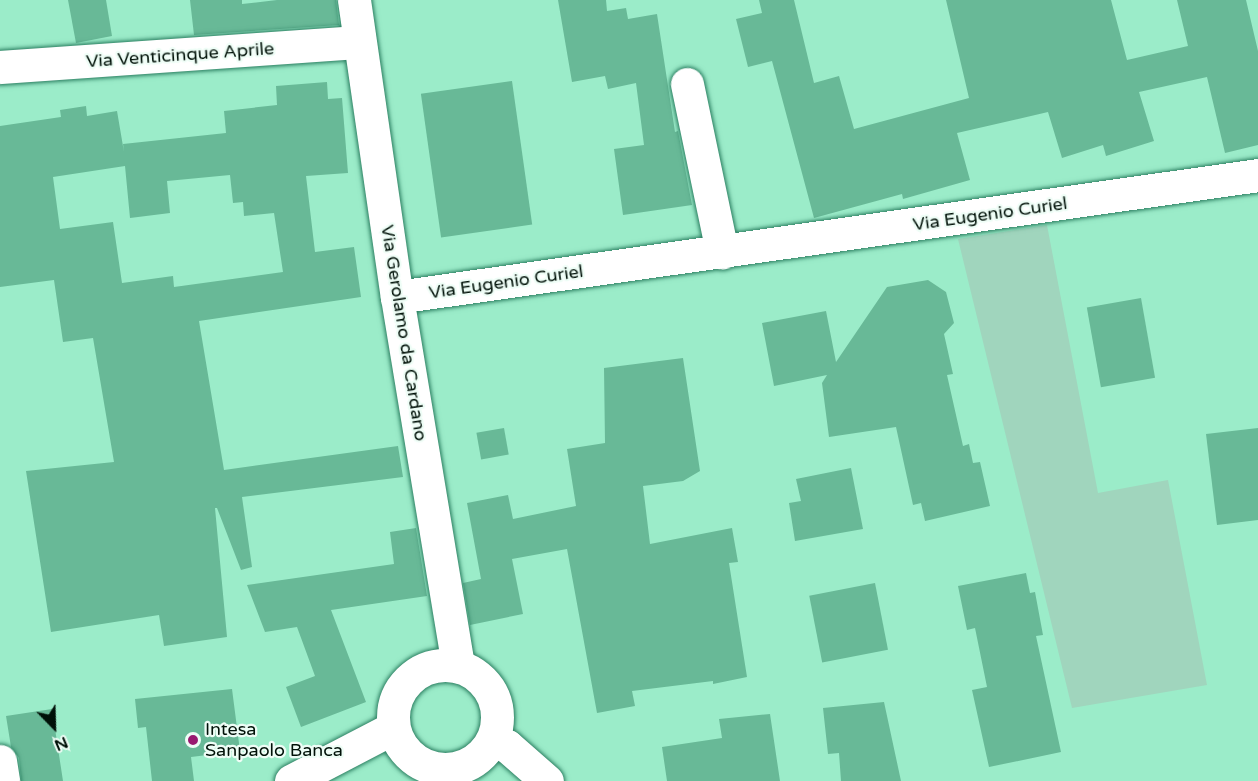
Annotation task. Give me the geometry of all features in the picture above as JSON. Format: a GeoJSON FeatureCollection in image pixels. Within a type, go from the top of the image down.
{"type":"FeatureCollection","features":[{"type":"Feature","properties":{"kind":"street","name":"Via Gerolamo da Cardano"},"geometry":{"type":"LineString","coordinates":[[354,0],[397,297],[458,666]]}},
{"type":"Feature","properties":{"kind":"street","name":"Via Venticinque Aprile"},"geometry":{"type":"LineString","coordinates":[[0,68],[359,42]]}},
{"type":"Feature","properties":{"kind":"street"},"geometry":{"type":"LineString","coordinates":[[687,84],[722,252]]}},
{"type":"Feature","properties":{"kind":"street","name":"Via Eugenio Curiel"},"geometry":{"type":"LineString","coordinates":[[397,297],[1258,175]]}},
{"type":"Feature","properties":{"kind":"street"},"geometry":{"type":"LineString","coordinates":[[440,665],[458,666],[484,681],[497,709],[493,739],[483,754],[451,775],[421,764],[399,742],[393,728],[393,710],[398,693],[409,679],[423,669],[440,665]]}},
{"type":"Feature","properties":{"kind":"street"},"geometry":{"type":"LineString","coordinates":[[291,781],[393,728]]}},
{"type":"Feature","properties":{"kind":"street"},"geometry":{"type":"LineString","coordinates":[[493,739],[507,746],[547,781]]}},
{"type":"Feature","properties":{"kind":"street"},"geometry":{"type":"LineString","coordinates":[[0,761],[3,781]]}},
{"type":"Feature","properties":{"kind":"green space"},"geometry":{"type":"Polygon","coordinates":[[[1047,225],[1098,493],[1168,480],[1207,685],[1072,708],[958,239],[1047,225]]]}},
{"type":"Feature","properties":{"kind":"building"},"geometry":{"type":"Polygon","coordinates":[[[68,0],[106,0],[112,36],[76,43],[68,0]]]}},
{"type":"Feature","properties":{"kind":"building"},"geometry":{"type":"Polygon","coordinates":[[[190,0],[242,0],[242,4],[277,0],[336,0],[339,25],[194,35],[190,0]]]}},
{"type":"Feature","properties":{"kind":"building"},"geometry":{"type":"Polygon","coordinates":[[[558,0],[606,0],[607,11],[626,8],[628,19],[657,14],[675,132],[678,131],[692,205],[623,215],[614,149],[644,145],[636,83],[608,89],[605,76],[572,82],[558,0]]]}},
{"type":"Feature","properties":{"kind":"building"},"geometry":{"type":"Polygon","coordinates":[[[759,0],[794,0],[814,83],[839,76],[854,129],[969,98],[946,0],[1111,0],[1127,60],[1188,46],[1177,0],[1246,0],[1258,51],[1258,145],[1225,153],[1207,77],[1139,92],[1154,141],[1106,156],[1103,145],[1062,158],[1048,112],[957,133],[970,180],[903,199],[902,194],[814,218],[772,61],[748,67],[736,19],[762,13],[759,0]]]}},
{"type":"Feature","properties":{"kind":"building"},"geometry":{"type":"Polygon","coordinates":[[[512,81],[532,225],[441,237],[421,94],[512,81]]]}},
{"type":"Feature","properties":{"kind":"building"},"geometry":{"type":"Polygon","coordinates":[[[327,82],[328,99],[342,98],[348,173],[306,176],[315,252],[354,247],[361,297],[199,321],[224,470],[398,446],[403,477],[242,497],[252,567],[241,570],[217,508],[215,508],[227,637],[164,646],[159,615],[51,632],[26,471],[114,462],[93,338],[63,342],[54,280],[0,287],[0,126],[61,117],[60,110],[86,106],[87,116],[117,111],[124,152],[123,144],[226,133],[224,111],[277,105],[276,86],[327,82]],[[125,166],[53,177],[60,229],[113,222],[122,283],[173,276],[174,287],[283,272],[274,213],[244,216],[243,202],[233,203],[230,175],[167,181],[170,213],[130,218],[125,166]]]}},
{"type":"Feature","properties":{"kind":"building"},"geometry":{"type":"Polygon","coordinates":[[[928,280],[946,292],[954,323],[944,334],[953,374],[947,375],[963,446],[969,444],[973,463],[980,462],[990,506],[925,521],[921,503],[913,505],[896,427],[829,437],[822,383],[827,375],[774,386],[762,323],[826,311],[836,362],[887,287],[928,280]]]}},
{"type":"Feature","properties":{"kind":"building"},"geometry":{"type":"Polygon","coordinates":[[[1141,298],[1155,378],[1101,387],[1087,308],[1141,298]]]}},
{"type":"Feature","properties":{"kind":"building"},"geometry":{"type":"Polygon","coordinates":[[[683,358],[700,471],[683,481],[643,486],[650,544],[732,528],[738,562],[729,563],[747,677],[713,684],[713,681],[632,691],[635,706],[597,713],[567,549],[512,559],[523,614],[470,625],[463,583],[481,579],[467,503],[508,495],[513,519],[576,506],[567,449],[605,443],[604,368],[683,358]]]}},
{"type":"Feature","properties":{"kind":"building"},"geometry":{"type":"Polygon","coordinates":[[[504,428],[509,455],[481,459],[476,433],[504,428]]]}},
{"type":"Feature","properties":{"kind":"building"},"geometry":{"type":"Polygon","coordinates":[[[1258,428],[1258,520],[1217,525],[1206,434],[1258,428]]]}},
{"type":"Feature","properties":{"kind":"building"},"geometry":{"type":"Polygon","coordinates":[[[851,468],[863,529],[795,541],[789,503],[801,501],[796,479],[851,468]]]}},
{"type":"Feature","properties":{"kind":"building"},"geometry":{"type":"Polygon","coordinates":[[[416,528],[427,596],[331,610],[366,702],[301,727],[286,687],[315,676],[297,627],[265,632],[247,585],[394,564],[390,532],[416,528]]]}},
{"type":"Feature","properties":{"kind":"building"},"geometry":{"type":"Polygon","coordinates":[[[1026,573],[1030,593],[1035,592],[1043,635],[1036,636],[1061,752],[989,767],[972,690],[987,687],[975,628],[967,630],[958,586],[1026,573]]]}},
{"type":"Feature","properties":{"kind":"building"},"geometry":{"type":"Polygon","coordinates":[[[875,583],[888,650],[822,663],[809,596],[875,583]]]}},
{"type":"Feature","properties":{"kind":"building","name":"Intesa Sanpaolo Banca"},"geometry":{"type":"Polygon","coordinates":[[[232,689],[240,751],[191,757],[194,781],[152,781],[146,727],[138,728],[135,699],[232,689]]]}},
{"type":"Feature","properties":{"kind":"building"},"geometry":{"type":"Polygon","coordinates":[[[884,702],[901,781],[841,781],[839,753],[828,754],[823,708],[884,702]]]}},
{"type":"Feature","properties":{"kind":"building"},"geometry":{"type":"Polygon","coordinates":[[[52,709],[63,781],[21,781],[19,758],[11,747],[6,716],[52,709]]]}},
{"type":"Feature","properties":{"kind":"building"},"geometry":{"type":"Polygon","coordinates":[[[770,714],[780,781],[667,781],[662,747],[722,738],[719,719],[770,714]]]}},
{"type":"Feature","properties":{"kind":"place","name":"Intesa Sanpaolo Banca"},"geometry":{"type":"Point","coordinates":[193,740]}}]}
